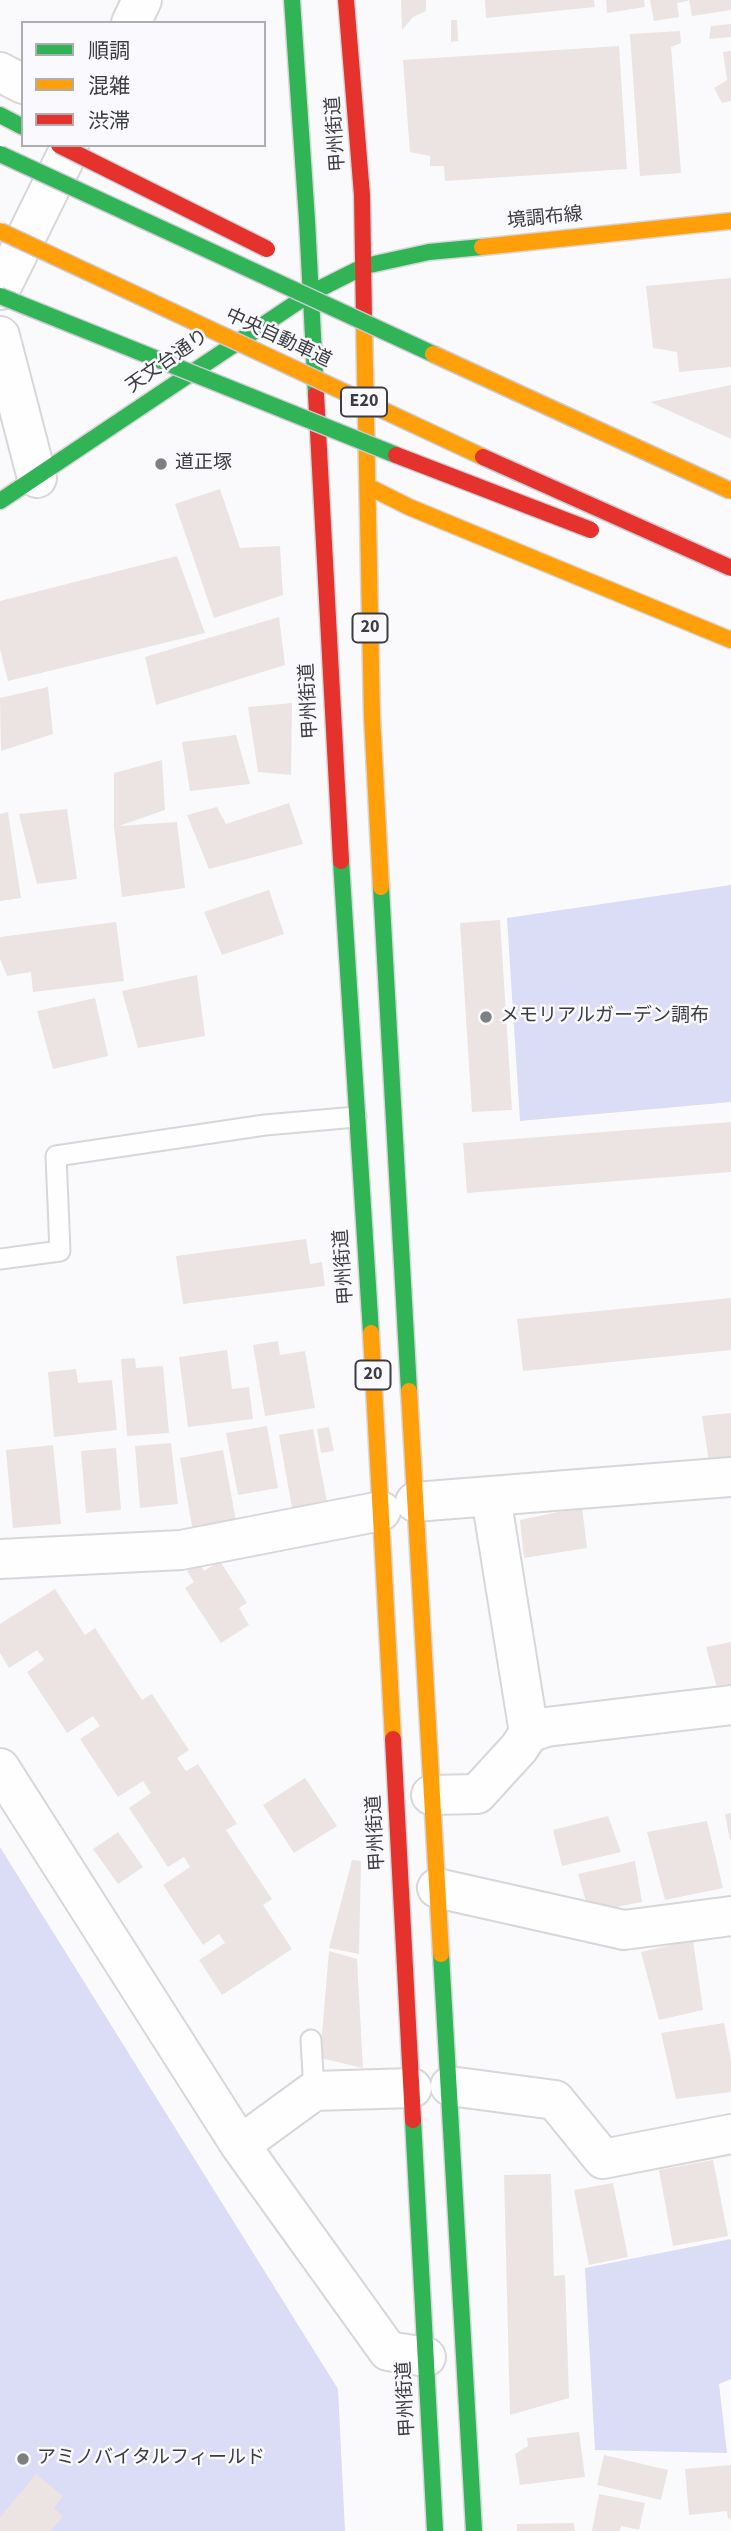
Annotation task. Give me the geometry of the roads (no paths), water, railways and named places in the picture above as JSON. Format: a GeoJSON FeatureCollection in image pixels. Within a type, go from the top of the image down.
{"type":"FeatureCollection","features":[{"type":"Feature","properties":{"kind":"main road"},"geometry":{"type":"LineString","coordinates":[[286,0],[293,37]]}},
{"type":"Feature","properties":{"kind":"main road","name":"甲州街道"},"geometry":{"type":"LineString","coordinates":[[292,0],[311,293],[327,629],[356,1117],[431,1795],[474,2531]]}},
{"type":"Feature","properties":{"kind":"main road","name":"甲州街道"},"geometry":{"type":"LineString","coordinates":[[346,0],[362,182],[365,266],[372,716],[398,1506],[412,2088],[435,2531]]}},
{"type":"Feature","properties":{"kind":"main road"},"geometry":{"type":"LineString","coordinates":[[0,116],[21,126]]}},
{"type":"Feature","properties":{"kind":"main road"},"geometry":{"type":"LineString","coordinates":[[64,147],[289,260],[562,414]]}},
{"type":"Feature","properties":{"kind":"main road"},"geometry":{"type":"LineString","coordinates":[[0,154],[731,491]]}},
{"type":"Feature","properties":{"kind":"main road","name":"境調布線"},"geometry":{"type":"LineString","coordinates":[[365,266],[429,252],[731,221]]}},
{"type":"Feature","properties":{"kind":"main road","name":"中央自動車道"},"geometry":{"type":"LineString","coordinates":[[0,230],[415,426],[731,568]]}},
{"type":"Feature","properties":{"kind":"main road","name":"天文台通り"},"geometry":{"type":"LineString","coordinates":[[0,501],[311,293],[365,266]]}},
{"type":"Feature","properties":{"kind":"main road"},"geometry":{"type":"LineString","coordinates":[[0,296],[514,502],[604,535]]}},
{"type":"Feature","properties":{"kind":"main road"},"geometry":{"type":"LineString","coordinates":[[369,487],[409,507],[731,640]]}},
{"type":"Feature","properties":{"kind":"main road"},"geometry":{"type":"LineString","coordinates":[[667,558],[731,580]]}},
{"type":"Feature","properties":{"kind":"street"},"geometry":{"type":"LineString","coordinates":[[132,21],[142,0]]}},
{"type":"Feature","properties":{"kind":"street"},"geometry":{"type":"LineString","coordinates":[[0,72],[21,82]]}},
{"type":"Feature","properties":{"kind":"street"},"geometry":{"type":"LineString","coordinates":[[0,290],[70,147]]}},
{"type":"Feature","properties":{"kind":"street"},"geometry":{"type":"LineString","coordinates":[[0,336],[37,478]]}},
{"type":"Feature","properties":{"kind":"street"},"geometry":{"type":"LineString","coordinates":[[0,1559],[181,1550],[398,1506],[731,1477]]}},
{"type":"Feature","properties":{"kind":"street"},"geometry":{"type":"LineString","coordinates":[[491,1497],[529,1733]]}},
{"type":"Feature","properties":{"kind":"street"},"geometry":{"type":"LineString","coordinates":[[431,1795],[477,1794],[520,1748],[529,1733],[546,1727],[731,1705]]}},
{"type":"Feature","properties":{"kind":"street"},"geometry":{"type":"LineString","coordinates":[[0,1768],[240,2145],[388,2351],[426,2357]]}},
{"type":"Feature","properties":{"kind":"street"},"geometry":{"type":"LineString","coordinates":[[437,1888],[624,1930],[731,1916]]}},
{"type":"Feature","properties":{"kind":"street"},"geometry":{"type":"LineString","coordinates":[[450,2086],[555,2100],[603,2158],[731,2134]]}},
{"type":"Feature","properties":{"kind":"street"},"geometry":{"type":"LineString","coordinates":[[240,2145],[314,2091],[412,2088]]}},
{"type":"Feature","properties":{"kind":"lane"},"geometry":{"type":"LineString","coordinates":[[0,1259],[60,1251],[56,1156],[265,1125],[356,1117]]}},
{"type":"Feature","properties":{"kind":"lane"},"geometry":{"type":"LineString","coordinates":[[311,2040],[314,2091]]}},
{"type":"Feature","properties":{"kind":"place","name":"道正塚"},"geometry":{"type":"Point","coordinates":[161,464]}},
{"type":"Feature","properties":{"kind":"place","name":"メモリアルガーデン調布"},"geometry":{"type":"Point","coordinates":[486,1017]}},
{"type":"Feature","properties":{"kind":"place","name":"アミノバイタルフィールド"},"geometry":{"type":"Point","coordinates":[23,2459]}}]}
